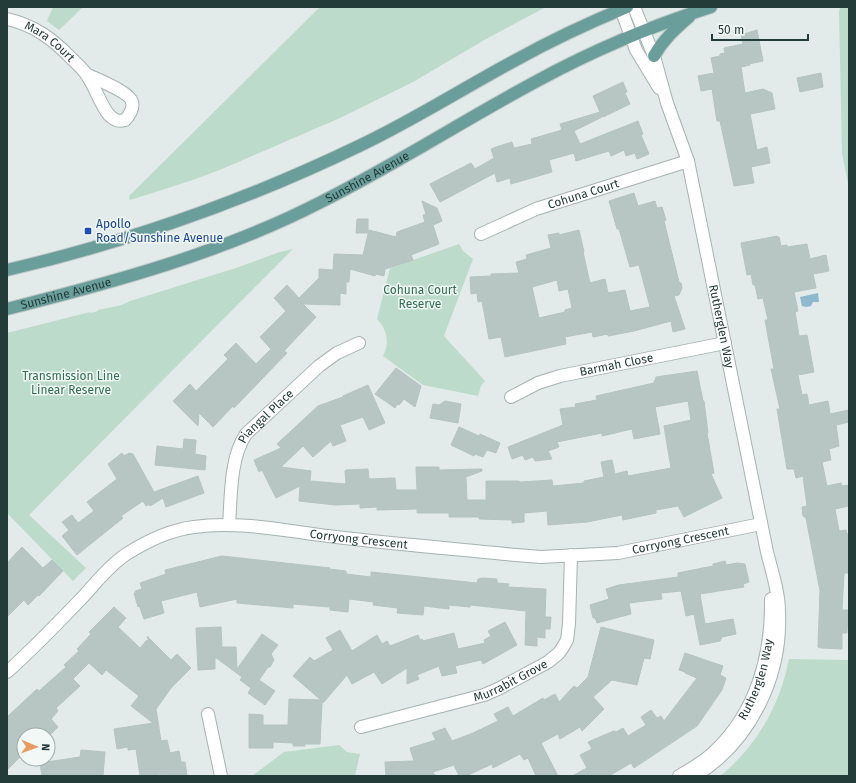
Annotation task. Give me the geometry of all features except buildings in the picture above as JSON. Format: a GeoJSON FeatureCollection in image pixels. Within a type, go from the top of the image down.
{"type":"FeatureCollection","features":[{"type":"Feature","properties":{"kind":"main road","name":"Sunshine Avenue"},"geometry":{"type":"LineString","coordinates":[[7,309],[86,289],[164,266],[272,226],[345,190],[536,82],[599,50],[644,31],[711,7]]}},
{"type":"Feature","properties":{"kind":"main road"},"geometry":{"type":"LineString","coordinates":[[7,270],[86,250],[135,235],[214,208],[294,176],[379,136],[554,40],[624,8]]}},
{"type":"Feature","properties":{"kind":"main road"},"geometry":{"type":"LineString","coordinates":[[654,56],[666,38],[694,12]]}},
{"type":"Feature","properties":{"kind":"street","name":"Rutherglen Way"},"geometry":{"type":"LineString","coordinates":[[634,7],[654,56],[667,103],[688,161],[761,524],[777,594],[779,611],[778,641],[772,671],[768,685],[757,710],[743,732],[726,752],[717,761],[695,776]]}},
{"type":"Feature","properties":{"kind":"street","name":"Rutherglen Way"},"geometry":{"type":"LineString","coordinates":[[624,8],[636,50],[667,103]]}},
{"type":"Feature","properties":{"kind":"street","name":"Mara Court"},"geometry":{"type":"LineString","coordinates":[[7,19],[25,24],[45,34],[60,46],[86,74]]}},
{"type":"Feature","properties":{"kind":"street","name":"Cohuna Court"},"geometry":{"type":"LineString","coordinates":[[481,234],[536,209],[688,161]]}},
{"type":"Feature","properties":{"kind":"street","name":"Piangal Place"},"geometry":{"type":"LineString","coordinates":[[229,525],[234,464],[240,442],[246,434],[319,366],[337,353],[359,343]]}},
{"type":"Feature","properties":{"kind":"street","name":"Barmah Close"},"geometry":{"type":"LineString","coordinates":[[511,397],[538,383],[560,376],[725,343]]}},
{"type":"Feature","properties":{"kind":"street","name":"Corryong Crescent"},"geometry":{"type":"LineString","coordinates":[[7,672],[43,638],[108,570],[124,556],[159,537],[175,531],[194,527],[229,525],[541,557],[618,553],[761,524]]}},
{"type":"Feature","properties":{"kind":"street","name":"Rutherglen Way"},"geometry":{"type":"LineString","coordinates":[[679,776],[701,763],[714,753],[725,741],[745,714],[759,683],[768,651],[771,611],[767,552]]}},
{"type":"Feature","properties":{"kind":"street","name":"Murrabit Grove"},"geometry":{"type":"LineString","coordinates":[[361,726],[484,695],[498,689],[554,658],[563,647],[568,632],[571,555]]}},
{"type":"Feature","properties":{"kind":"street"},"geometry":{"type":"LineString","coordinates":[[208,714],[221,776]]}},
{"type":"Feature","properties":{"kind":"green space"},"geometry":{"type":"Polygon","coordinates":[[[53,7],[83,7],[59,30],[47,21],[53,7]]]}},
{"type":"Feature","properties":{"kind":"green space"},"geometry":{"type":"Polygon","coordinates":[[[320,7],[546,7],[486,39],[413,82],[340,118],[222,169],[130,200],[129,196],[320,7]]]}},
{"type":"Feature","properties":{"kind":"green space"},"geometry":{"type":"Polygon","coordinates":[[[840,7],[849,7],[849,189],[842,153],[840,7]]]}},
{"type":"Feature","properties":{"kind":"green space","name":"Cohuna Court Reserve"},"geometry":{"type":"Polygon","coordinates":[[[459,244],[463,251],[473,259],[444,336],[485,381],[481,386],[478,396],[423,385],[383,356],[387,341],[383,327],[377,319],[390,268],[459,244]]]}},
{"type":"Feature","properties":{"kind":"green space","name":"Transmission Line Linear Reserve"},"geometry":{"type":"Polygon","coordinates":[[[293,249],[29,515],[86,568],[73,581],[7,513],[7,333],[122,305],[130,301],[293,249]]]}},
{"type":"Feature","properties":{"kind":"green space"},"geometry":{"type":"Polygon","coordinates":[[[789,659],[849,660],[849,776],[720,776],[745,752],[765,724],[780,692],[789,659]]]}},
{"type":"Feature","properties":{"kind":"green space"},"geometry":{"type":"Polygon","coordinates":[[[339,745],[347,752],[360,754],[355,776],[252,776],[284,752],[339,745]]]}},
{"type":"Feature","properties":{"kind":"water"},"geometry":{"type":"Polygon","coordinates":[[[818,293],[819,302],[813,302],[811,306],[802,306],[800,297],[818,293]]]}},
{"type":"Feature","properties":{"kind":"place","name":"Apollo Road/Sunshine Avenue"},"geometry":{"type":"Point","coordinates":[88,231]}}]}
